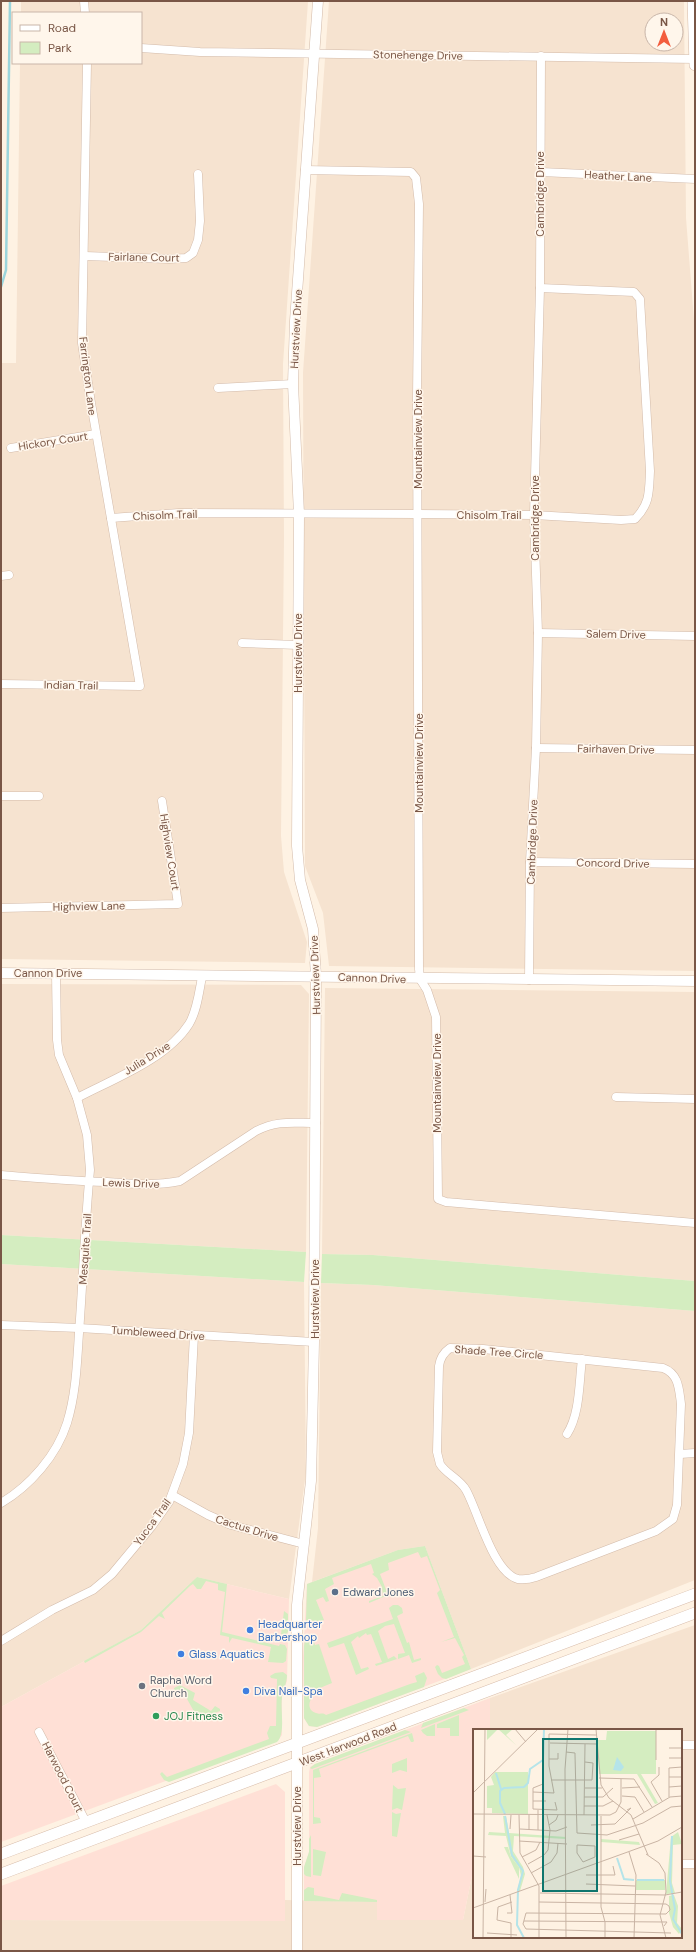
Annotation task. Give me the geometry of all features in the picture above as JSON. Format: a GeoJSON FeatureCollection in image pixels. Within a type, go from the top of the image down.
{"type":"FeatureCollection","features":[{"type":"Feature","properties":{"kind":"main road"},"geometry":{"type":"LineString","coordinates":[[693,1],[695,65]]}},
{"type":"Feature","properties":{"kind":"main road","name":"West Harwood Road"},"geometry":{"type":"LineString","coordinates":[[1,1854],[695,1594]]}},
{"type":"Feature","properties":{"kind":"main road","name":"West Harwood Road"},"geometry":{"type":"LineString","coordinates":[[1,1874],[695,1613]]}},
{"type":"Feature","properties":{"kind":"street"},"geometry":{"type":"LineString","coordinates":[[84,1],[85,12]]}},
{"type":"Feature","properties":{"kind":"street","name":"Hurstview Drive"},"geometry":{"type":"LineString","coordinates":[[297,1951],[297,1605],[311,1481],[314,1342],[316,976],[313,929],[300,880],[297,853],[299,514],[293,384],[295,321],[318,1]]}},
{"type":"Feature","properties":{"kind":"street","name":"Stonehenge Drive"},"geometry":{"type":"LineString","coordinates":[[142,48],[200,52],[695,59]]}},
{"type":"Feature","properties":{"kind":"street","name":"Cambridge Drive"},"geometry":{"type":"LineString","coordinates":[[529,980],[530,862],[536,748],[538,632],[534,515],[540,288],[541,56]]}},
{"type":"Feature","properties":{"kind":"street","name":"Farrington Lane"},"geometry":{"type":"LineString","coordinates":[[87,64],[82,343],[96,434],[140,686]]}},
{"type":"Feature","properties":{"kind":"street","name":"Mountainview Drive"},"geometry":{"type":"LineString","coordinates":[[305,170],[406,171],[411,172],[416,178],[419,204],[417,399],[420,979],[427,990],[436,1017],[438,1199],[446,1202],[695,1223]]}},
{"type":"Feature","properties":{"kind":"street","name":"Heather Lane"},"geometry":{"type":"LineString","coordinates":[[541,172],[695,179]]}},
{"type":"Feature","properties":{"kind":"street","name":"Fairlane Court"},"geometry":{"type":"LineString","coordinates":[[84,256],[169,259],[186,258],[193,254],[198,240],[200,221],[198,174]]}},
{"type":"Feature","properties":{"kind":"street","name":"Chisolm Trail"},"geometry":{"type":"LineString","coordinates":[[111,518],[179,513],[534,515],[621,520],[635,519],[645,508],[649,493],[650,471],[640,299],[634,292],[540,288]]}},
{"type":"Feature","properties":{"kind":"street"},"geometry":{"type":"LineString","coordinates":[[218,388],[293,384]]}},
{"type":"Feature","properties":{"kind":"street","name":"Hickory Court"},"geometry":{"type":"LineString","coordinates":[[11,448],[96,434]]}},
{"type":"Feature","properties":{"kind":"street","name":"Salem Drive"},"geometry":{"type":"LineString","coordinates":[[538,632],[695,636]]}},
{"type":"Feature","properties":{"kind":"street"},"geometry":{"type":"LineString","coordinates":[[242,643],[298,645]]}},
{"type":"Feature","properties":{"kind":"street","name":"Indian Trail"},"geometry":{"type":"LineString","coordinates":[[1,684],[140,686]]}},
{"type":"Feature","properties":{"kind":"street","name":"Fairhaven Drive"},"geometry":{"type":"LineString","coordinates":[[536,748],[695,750]]}},
{"type":"Feature","properties":{"kind":"street"},"geometry":{"type":"LineString","coordinates":[[1,796],[39,796]]}},
{"type":"Feature","properties":{"kind":"street","name":"Highview Court"},"geometry":{"type":"LineString","coordinates":[[162,801],[178,904]]}},
{"type":"Feature","properties":{"kind":"street","name":"Concord Drive"},"geometry":{"type":"LineString","coordinates":[[530,862],[695,864]]}},
{"type":"Feature","properties":{"kind":"street","name":"Highview Lane"},"geometry":{"type":"LineString","coordinates":[[1,908],[178,904]]}},
{"type":"Feature","properties":{"kind":"street","name":"Cannon Drive"},"geometry":{"type":"LineString","coordinates":[[1,973],[202,977],[316,976],[420,979],[695,982]]}},
{"type":"Feature","properties":{"kind":"street","name":"Mesquite Trail"},"geometry":{"type":"LineString","coordinates":[[1,1503],[16,1494],[31,1479],[55,1449],[67,1423],[75,1386],[90,1170],[87,1135],[77,1098],[59,1055],[57,1040],[56,973]]}},
{"type":"Feature","properties":{"kind":"street","name":"Julia Drive"},"geometry":{"type":"LineString","coordinates":[[77,1098],[147,1061],[177,1039],[189,1024],[202,977]]}},
{"type":"Feature","properties":{"kind":"street"},"geometry":{"type":"LineString","coordinates":[[616,1097],[695,1098]]}},
{"type":"Feature","properties":{"kind":"street","name":"Lewis Drive"},"geometry":{"type":"LineString","coordinates":[[1,1175],[150,1185],[180,1181],[269,1125],[278,1123],[316,1123]]}},
{"type":"Feature","properties":{"kind":"street","name":"Tumbleweed Drive"},"geometry":{"type":"LineString","coordinates":[[1,1325],[79,1328],[314,1342]]}},
{"type":"Feature","properties":{"kind":"street","name":"Yucca Trail"},"geometry":{"type":"LineString","coordinates":[[1,1642],[52,1610],[93,1590],[112,1574],[152,1526],[172,1495],[183,1464],[188,1433],[194,1335]]}},
{"type":"Feature","properties":{"kind":"street","name":"Shade Tree Circle"},"geometry":{"type":"LineString","coordinates":[[450,1348],[483,1349],[582,1359],[663,1368],[670,1370],[674,1375],[679,1388],[681,1404],[677,1505],[673,1519],[656,1531],[536,1577],[527,1580],[517,1579],[506,1571],[494,1552],[466,1490],[462,1484],[441,1465],[437,1452],[440,1359],[450,1348]]}},
{"type":"Feature","properties":{"kind":"street"},"geometry":{"type":"LineString","coordinates":[[567,1434],[576,1411],[582,1359]]}},
{"type":"Feature","properties":{"kind":"street"},"geometry":{"type":"LineString","coordinates":[[680,1454],[695,1453]]}},
{"type":"Feature","properties":{"kind":"street","name":"Cactus Drive"},"geometry":{"type":"LineString","coordinates":[[172,1495],[208,1515],[231,1525],[304,1544]]}},
{"type":"Feature","properties":{"kind":"street","name":"Harwood Court"},"geometry":{"type":"LineString","coordinates":[[39,1732],[86,1822]]}},
{"type":"Feature","properties":{"kind":"street"},"geometry":{"type":"LineString","coordinates":[[682,1745],[695,1745]]}},
{"type":"Feature","properties":{"kind":"street"},"geometry":{"type":"LineString","coordinates":[[682,1864],[695,1864]]}},
{"type":"Feature","properties":{"kind":"shaded area"},"geometry":{"type":"Polygon","coordinates":[[[21,1],[308,1],[283,364],[284,538],[281,836],[284,872],[307,942],[305,963],[1,959],[1,363],[16,363],[20,64],[142,64],[142,12],[21,12],[21,1]]]}},
{"type":"Feature","properties":{"kind":"shaded area"},"geometry":{"type":"Polygon","coordinates":[[[329,1],[684,1],[686,218],[695,333],[695,971],[329,966],[323,913],[305,866],[303,373],[329,1]]]}},
{"type":"Feature","properties":{"kind":"shaded area"},"geometry":{"type":"Polygon","coordinates":[[[1,984],[301,985],[309,994],[306,1252],[1,1235],[1,984]]]}},
{"type":"Feature","properties":{"kind":"shaded area"},"geometry":{"type":"Polygon","coordinates":[[[325,988],[695,992],[695,1281],[373,1255],[322,1254],[325,988]]]}},
{"type":"Feature","properties":{"kind":"shaded area"},"geometry":{"type":"Polygon","coordinates":[[[1,1264],[304,1282],[306,1472],[289,1599],[197,1577],[141,1630],[1,1707],[1,1264]]]}},
{"type":"Feature","properties":{"kind":"shaded area"},"geometry":{"type":"Polygon","coordinates":[[[321,1283],[373,1285],[695,1311],[695,1580],[471,1669],[425,1546],[398,1550],[312,1582],[318,1528],[321,1283]]]}},
{"type":"Feature","properties":{"kind":"shaded area"},"geometry":{"type":"Polygon","coordinates":[[[425,1546],[471,1669],[317,1727],[309,1726],[304,1718],[303,1657],[307,1584],[398,1550],[425,1546]]]}},
{"type":"Feature","properties":{"kind":"shaded area"},"geometry":{"type":"Polygon","coordinates":[[[197,1577],[289,1599],[287,1681],[282,1696],[282,1735],[279,1739],[1,1842],[1,1707],[141,1630],[197,1577]]]}},
{"type":"Feature","properties":{"kind":"shaded area"},"geometry":{"type":"Polygon","coordinates":[[[695,1625],[695,1951],[1,1951],[1,1920],[285,1921],[285,1900],[377,1902],[377,1920],[463,1920],[473,1871],[473,1938],[682,1938],[682,1729],[490,1729],[490,1698],[695,1625]]]}},
{"type":"Feature","properties":{"kind":"shaded area"},"geometry":{"type":"Polygon","coordinates":[[[490,1698],[490,1729],[473,1729],[473,1871],[463,1920],[377,1920],[377,1902],[304,1901],[304,1867],[309,1852],[309,1772],[310,1767],[490,1698]]]}},
{"type":"Feature","properties":{"kind":"shaded area"},"geometry":{"type":"Polygon","coordinates":[[[276,1784],[285,1792],[285,1921],[1,1920],[1,1886],[276,1784]]]}},
{"type":"Feature","properties":{"kind":"green space"},"geometry":{"type":"Polygon","coordinates":[[[1,1235],[306,1252],[304,1282],[1,1264],[1,1235]]]}},
{"type":"Feature","properties":{"kind":"green space"},"geometry":{"type":"Polygon","coordinates":[[[322,1254],[373,1255],[695,1281],[695,1311],[373,1285],[321,1283],[322,1254]]]}},
{"type":"Feature","properties":{"kind":"green space"},"geometry":{"type":"Polygon","coordinates":[[[425,1546],[471,1669],[446,1679],[442,1678],[438,1674],[435,1667],[437,1665],[442,1673],[465,1664],[462,1657],[464,1655],[455,1638],[441,1642],[454,1637],[437,1593],[440,1590],[427,1556],[421,1558],[418,1552],[388,1563],[389,1570],[380,1574],[388,1595],[369,1603],[369,1601],[383,1596],[382,1587],[377,1578],[372,1574],[374,1573],[371,1564],[332,1578],[334,1584],[325,1589],[329,1601],[326,1602],[323,1597],[316,1600],[324,1620],[311,1624],[306,1621],[307,1584],[398,1550],[425,1546]]]}},
{"type":"Feature","properties":{"kind":"green space"},"geometry":{"type":"Polygon","coordinates":[[[197,1577],[227,1584],[222,1632],[279,1646],[280,1644],[285,1645],[287,1649],[286,1661],[283,1663],[268,1662],[271,1647],[232,1638],[229,1643],[229,1637],[220,1635],[225,1592],[218,1590],[218,1584],[206,1581],[201,1589],[197,1589],[193,1584],[190,1586],[162,1613],[165,1619],[159,1616],[141,1632],[85,1663],[84,1661],[141,1630],[197,1577]]]}},
{"type":"Feature","properties":{"kind":"green space"},"geometry":{"type":"Polygon","coordinates":[[[393,1605],[398,1605],[402,1608],[403,1613],[397,1616],[407,1643],[409,1642],[414,1660],[421,1658],[421,1660],[412,1663],[409,1655],[398,1659],[398,1654],[405,1653],[394,1624],[385,1626],[378,1631],[388,1659],[394,1656],[397,1659],[376,1666],[375,1664],[382,1662],[371,1634],[367,1635],[366,1633],[359,1638],[358,1636],[351,1642],[361,1669],[368,1667],[369,1669],[356,1675],[344,1643],[329,1648],[327,1643],[393,1619],[389,1608],[393,1605]]]}},
{"type":"Feature","properties":{"kind":"green space"},"geometry":{"type":"Polygon","coordinates":[[[284,1611],[288,1614],[288,1632],[285,1635],[281,1634],[284,1611]]]}},
{"type":"Feature","properties":{"kind":"green space"},"geometry":{"type":"Polygon","coordinates":[[[312,1635],[315,1645],[319,1644],[332,1683],[315,1690],[315,1694],[310,1701],[310,1707],[313,1712],[326,1715],[417,1682],[415,1676],[424,1672],[427,1678],[424,1687],[317,1727],[309,1726],[304,1718],[304,1646],[305,1640],[312,1635]]]}},
{"type":"Feature","properties":{"kind":"green space"},"geometry":{"type":"Polygon","coordinates":[[[283,1672],[287,1675],[287,1678],[282,1697],[282,1727],[280,1738],[277,1742],[169,1782],[164,1780],[160,1774],[162,1772],[167,1777],[269,1739],[267,1733],[270,1726],[276,1726],[277,1679],[271,1678],[270,1676],[275,1673],[283,1672]]]}},
{"type":"Feature","properties":{"kind":"green space"},"geometry":{"type":"Polygon","coordinates":[[[180,1685],[195,1693],[193,1700],[211,1711],[215,1706],[220,1709],[220,1711],[192,1721],[191,1718],[196,1715],[182,1690],[176,1693],[174,1691],[174,1688],[180,1685]]]}},
{"type":"Feature","properties":{"kind":"green space"},"geometry":{"type":"Polygon","coordinates":[[[464,1708],[469,1710],[421,1728],[423,1723],[464,1708]]]}},
{"type":"Feature","properties":{"kind":"green space"},"geometry":{"type":"Polygon","coordinates":[[[459,1715],[459,1736],[450,1736],[450,1728],[437,1728],[437,1724],[459,1715]]]}},
{"type":"Feature","properties":{"kind":"green space"},"geometry":{"type":"Polygon","coordinates":[[[435,1724],[435,1736],[427,1736],[421,1730],[435,1724]]]}},
{"type":"Feature","properties":{"kind":"green space"},"geometry":{"type":"Polygon","coordinates":[[[405,1730],[411,1732],[312,1769],[310,1768],[315,1764],[405,1730]]]}},
{"type":"Feature","properties":{"kind":"green space"},"geometry":{"type":"Polygon","coordinates":[[[412,1733],[413,1742],[411,1742],[408,1736],[319,1769],[321,1777],[314,1778],[314,1817],[320,1818],[321,1823],[313,1824],[313,1770],[412,1733]]]}},
{"type":"Feature","properties":{"kind":"green space"},"geometry":{"type":"Polygon","coordinates":[[[407,1758],[407,1772],[400,1770],[392,1773],[392,1764],[407,1758]]]}},
{"type":"Feature","properties":{"kind":"green space"},"geometry":{"type":"Polygon","coordinates":[[[393,1785],[398,1789],[406,1788],[402,1810],[397,1808],[392,1810],[393,1785]]]}},
{"type":"Feature","properties":{"kind":"green space"},"geometry":{"type":"Polygon","coordinates":[[[392,1812],[396,1814],[401,1813],[397,1837],[392,1836],[392,1812]]]}},
{"type":"Feature","properties":{"kind":"green space"},"geometry":{"type":"Polygon","coordinates":[[[311,1835],[311,1877],[304,1874],[304,1867],[309,1852],[309,1839],[311,1835]]]}},
{"type":"Feature","properties":{"kind":"green space"},"geometry":{"type":"Polygon","coordinates":[[[313,1849],[326,1852],[321,1876],[313,1875],[313,1849]]]}},
{"type":"Feature","properties":{"kind":"green space"},"geometry":{"type":"Polygon","coordinates":[[[308,1887],[314,1888],[314,1895],[339,1900],[342,1893],[377,1900],[377,1902],[304,1901],[304,1890],[308,1887]]]}},
{"type":"Feature","properties":{"kind":"waterway"},"geometry":{"type":"LineString","coordinates":[[1,287],[6,270],[10,1]]}},
{"type":"Feature","properties":{"kind":"place","name":"Edward Jones"},"geometry":{"type":"Point","coordinates":[335,1592]}},
{"type":"Feature","properties":{"kind":"place","name":"Headquarter Barbershop"},"geometry":{"type":"Point","coordinates":[250,1630]}},
{"type":"Feature","properties":{"kind":"place","name":"Glass Aquatics"},"geometry":{"type":"Point","coordinates":[181,1654]}},
{"type":"Feature","properties":{"kind":"place","name":"Rapha Word Church"},"geometry":{"type":"Point","coordinates":[142,1686]}},
{"type":"Feature","properties":{"kind":"place","name":"Diva Nail-Spa"},"geometry":{"type":"Point","coordinates":[246,1691]}},
{"type":"Feature","properties":{"kind":"place","name":"JOJ Fitness"},"geometry":{"type":"Point","coordinates":[156,1716]}}]}
